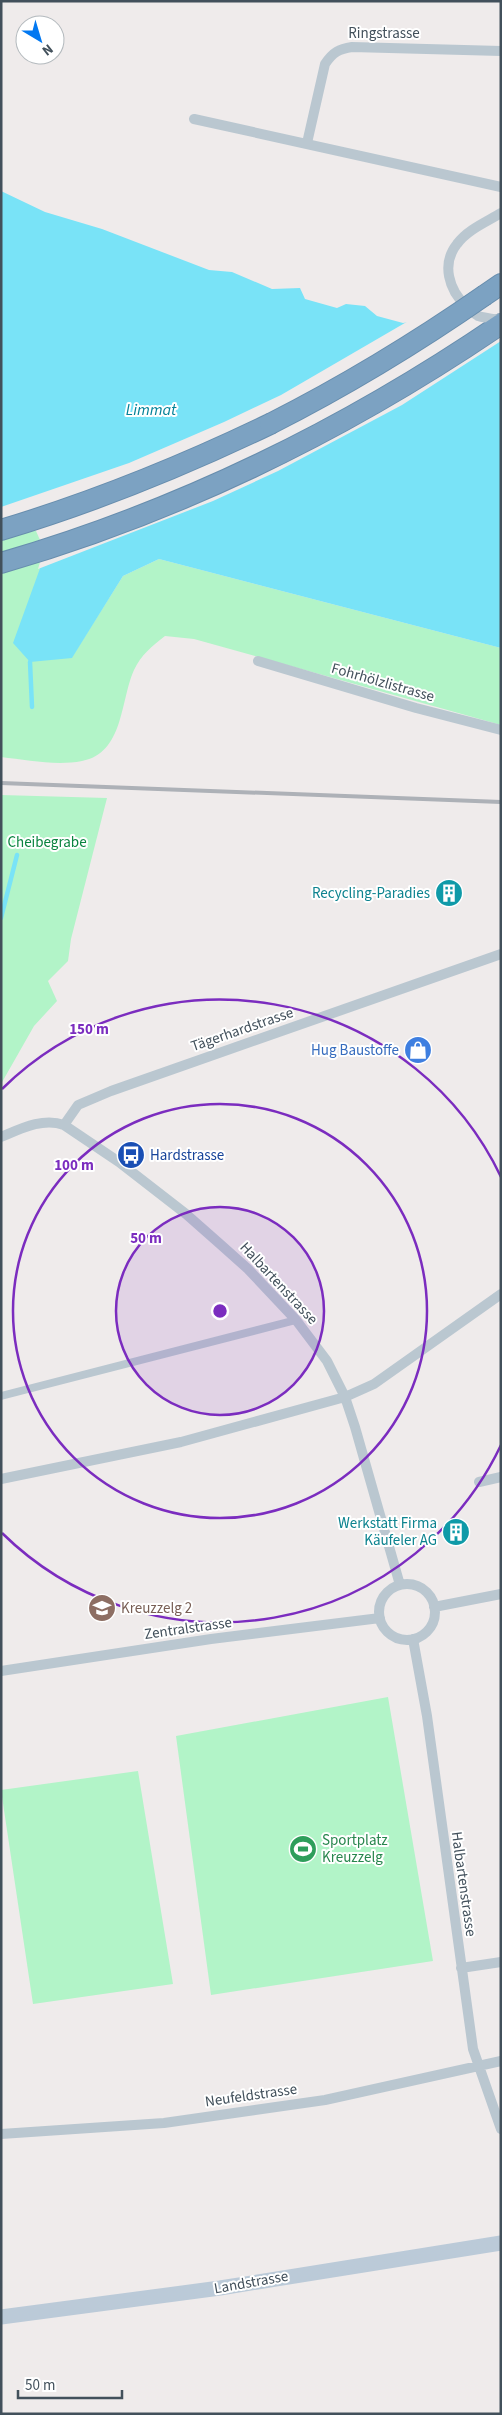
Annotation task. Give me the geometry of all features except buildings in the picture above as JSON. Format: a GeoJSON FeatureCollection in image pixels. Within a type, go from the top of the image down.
{"type":"FeatureCollection","features":[{"type":"Feature","properties":{"kind":"highway"},"geometry":{"type":"LineString","coordinates":[[1,530],[102,497],[170,470],[245,436],[359,376],[493,290]]}},
{"type":"Feature","properties":{"kind":"highway"},"geometry":{"type":"LineString","coordinates":[[1,563],[34,554],[157,510],[284,453],[384,399],[501,322]]}},
{"type":"Feature","properties":{"kind":"main road","name":"Landstrasse"},"geometry":{"type":"LineString","coordinates":[[1,2317],[210,2289],[501,2243]]}},
{"type":"Feature","properties":{"kind":"street","name":"Ringstrasse"},"geometry":{"type":"LineString","coordinates":[[307,143],[325,64],[331,55],[340,48],[501,51]]}},
{"type":"Feature","properties":{"kind":"street"},"geometry":{"type":"LineString","coordinates":[[194,119],[501,187]]}},
{"type":"Feature","properties":{"kind":"street"},"geometry":{"type":"LineString","coordinates":[[501,214],[462,238],[454,249],[450,260],[449,277],[454,291],[476,316],[501,322]]}},
{"type":"Feature","properties":{"kind":"street","name":"Fohrhölzlistrasse"},"geometry":{"type":"LineString","coordinates":[[258,661],[416,708],[501,730]]}},
{"type":"Feature","properties":{"kind":"street","name":"Tägerhardstrasse"},"geometry":{"type":"LineString","coordinates":[[64,1124],[78,1106],[110,1090],[501,954]]}},
{"type":"Feature","properties":{"kind":"street"},"geometry":{"type":"LineString","coordinates":[[1,1137],[42,1122],[64,1124]]}},
{"type":"Feature","properties":{"kind":"street","name":"Halbartenstrasse"},"geometry":{"type":"LineString","coordinates":[[64,1124],[119,1162],[186,1214],[248,1269],[296,1320],[327,1361],[345,1397],[400,1585]]}},
{"type":"Feature","properties":{"kind":"street"},"geometry":{"type":"LineString","coordinates":[[1,1479],[181,1442],[345,1397],[374,1384],[501,1294]]}},
{"type":"Feature","properties":{"kind":"street"},"geometry":{"type":"LineString","coordinates":[[1,1396],[296,1320]]}},
{"type":"Feature","properties":{"kind":"street"},"geometry":{"type":"LineString","coordinates":[[479,1482],[501,1476]]}},
{"type":"Feature","properties":{"kind":"street"},"geometry":{"type":"LineString","coordinates":[[407,1584],[422,1588],[432,1599],[434,1607],[432,1623],[421,1636],[413,1639],[396,1637],[383,1626],[380,1618],[379,1607],[383,1597],[390,1589],[400,1585],[407,1584]]}},
{"type":"Feature","properties":{"kind":"street"},"geometry":{"type":"LineString","coordinates":[[434,1607],[501,1594]]}},
{"type":"Feature","properties":{"kind":"street","name":"Zentralstrasse"},"geometry":{"type":"LineString","coordinates":[[1,1671],[211,1639],[380,1618]]}},
{"type":"Feature","properties":{"kind":"street","name":"Halbartenstrasse"},"geometry":{"type":"LineString","coordinates":[[413,1639],[427,1716],[473,2049],[501,2129]]}},
{"type":"Feature","properties":{"kind":"street"},"geometry":{"type":"LineString","coordinates":[[461,1968],[501,1962]]}},
{"type":"Feature","properties":{"kind":"street","name":"Neufeldstrasse"},"geometry":{"type":"LineString","coordinates":[[1,2134],[164,2123],[319,2100],[501,2061]]}},
{"type":"Feature","properties":{"kind":"green space"},"geometry":{"type":"Polygon","coordinates":[[[1,516],[38,529],[72,657],[123,576],[159,559],[501,648],[501,725],[194,639],[165,636],[147,651],[134,670],[113,737],[106,748],[96,756],[82,761],[62,763],[1,757],[1,516]]]}},
{"type":"Feature","properties":{"kind":"green space","name":"Cheibegrabe"},"geometry":{"type":"Polygon","coordinates":[[[1,795],[107,798],[71,939],[68,961],[48,981],[57,1001],[34,1026],[1,1084],[1,795]]]}},
{"type":"Feature","properties":{"kind":"green space","name":"Sportplatz Kreuzzelg"},"geometry":{"type":"Polygon","coordinates":[[[388,1697],[433,1961],[211,1995],[176,1736],[388,1697]]]}},
{"type":"Feature","properties":{"kind":"green space"},"geometry":{"type":"Polygon","coordinates":[[[138,1771],[173,1984],[33,2004],[1,1790],[138,1771]]]}},
{"type":"Feature","properties":{"kind":"water","name":"Limmat"},"geometry":{"type":"Polygon","coordinates":[[[1,191],[45,212],[102,229],[209,270],[232,272],[272,289],[300,288],[305,299],[337,308],[346,304],[365,306],[377,316],[403,323],[422,320],[501,337],[501,648],[159,559],[123,576],[72,658],[30,662],[13,643],[47,549],[38,529],[1,516],[1,191]]]}},
{"type":"Feature","properties":{"kind":"pier"},"geometry":{"type":"Polygon","coordinates":[[[423,318],[493,335],[501,334],[501,341],[402,405],[278,471],[213,501],[38,569],[44,549],[36,531],[1,518],[1,507],[129,463],[224,422],[281,395],[410,320],[423,318]]]}},
{"type":"Feature","properties":{"kind":"waterway"},"geometry":{"type":"LineString","coordinates":[[30,662],[32,707]]}},
{"type":"Feature","properties":{"kind":"waterway"},"geometry":{"type":"LineString","coordinates":[[1,918],[17,855]]}},
{"type":"Feature","properties":{"kind":"railway"},"geometry":{"type":"LineString","coordinates":[[1,783],[501,802]]}},
{"type":"Feature","properties":{"kind":"place","name":"Recycling-Paradies"},"geometry":{"type":"Point","coordinates":[449,893]}},
{"type":"Feature","properties":{"kind":"place","name":"Hug Baustoffe"},"geometry":{"type":"Point","coordinates":[418,1050]}},
{"type":"Feature","properties":{"kind":"place","name":"Hardstrasse"},"geometry":{"type":"Point","coordinates":[131,1155]}},
{"type":"Feature","properties":{"kind":"place","name":"Werkstatt Firma Käufeler AG"},"geometry":{"type":"Point","coordinates":[456,1532]}},
{"type":"Feature","properties":{"kind":"place","name":"Kreuzzelg 2"},"geometry":{"type":"Point","coordinates":[102,1608]}},
{"type":"Feature","properties":{"kind":"place","name":"Sportplatz Kreuzzelg"},"geometry":{"type":"Point","coordinates":[303,1849]}}]}
